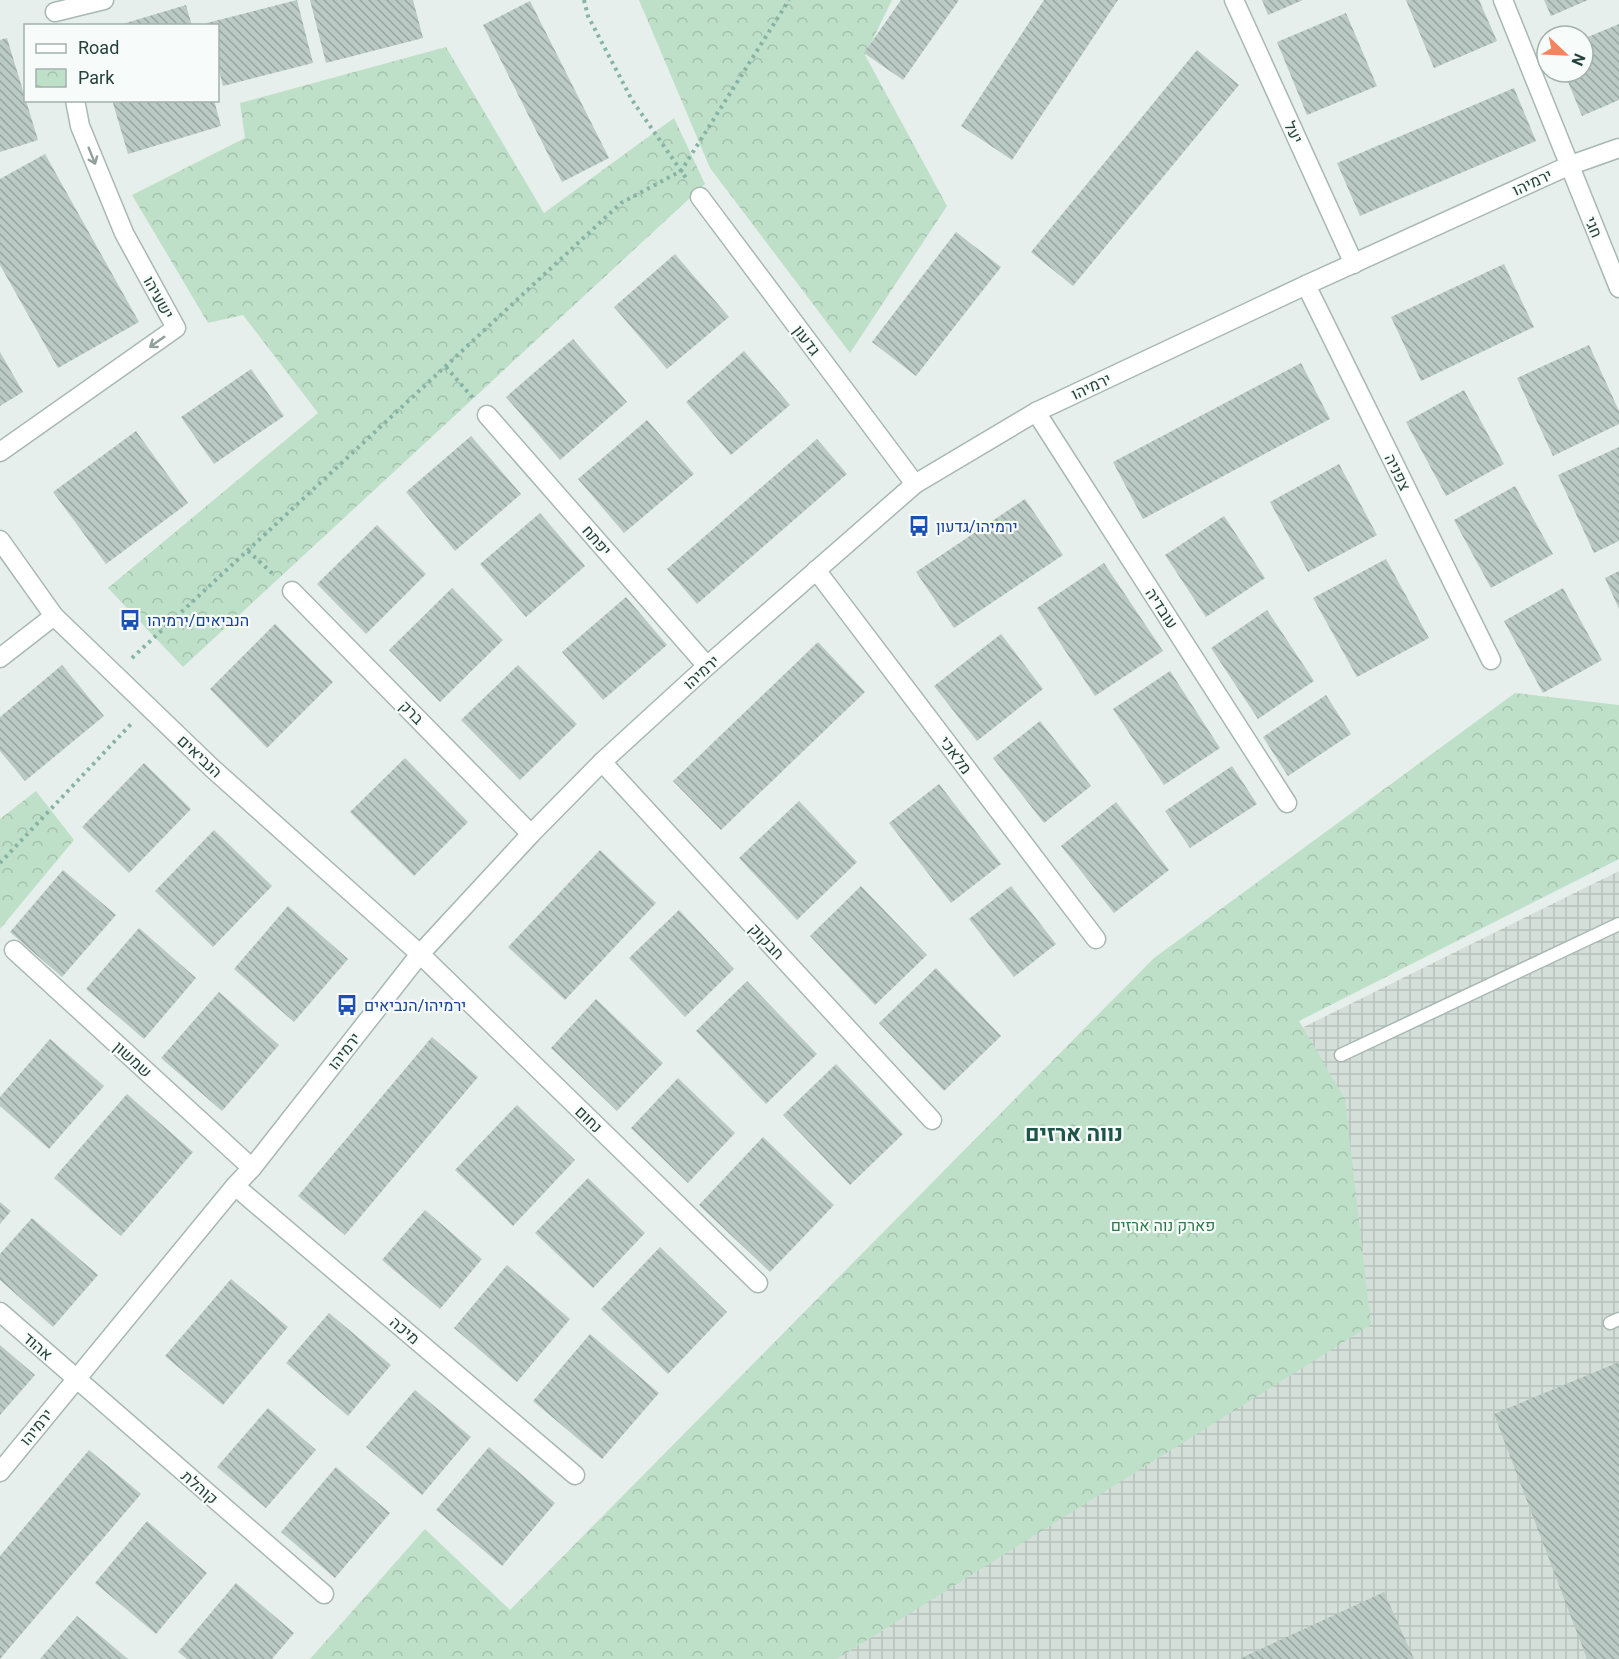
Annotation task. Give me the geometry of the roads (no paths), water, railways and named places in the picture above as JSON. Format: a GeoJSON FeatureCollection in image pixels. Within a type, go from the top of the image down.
{"type":"FeatureCollection","features":[{"type":"Feature","properties":{"kind":"street"},"geometry":{"type":"LineString","coordinates":[[56,13],[104,0]]}},
{"type":"Feature","properties":{"kind":"street","name":"יעל"},"geometry":{"type":"LineString","coordinates":[[1234,0],[1354,264]]}},
{"type":"Feature","properties":{"kind":"street","name":"חגי"},"geometry":{"type":"LineString","coordinates":[[1503,0],[1619,288]]}},
{"type":"Feature","properties":{"kind":"street","name":"ישעיהו"},"geometry":{"type":"LineString","coordinates":[[0,452],[176,328],[124,233],[80,126],[75,102]]}},
{"type":"Feature","properties":{"kind":"street","name":"ירמיהו"},"geometry":{"type":"LineString","coordinates":[[0,1472],[252,1168],[420,954],[531,834],[602,762],[707,666],[915,484],[1036,412],[1306,285],[1568,166],[1619,148]]}},
{"type":"Feature","properties":{"kind":"street","name":"גדעון"},"geometry":{"type":"LineString","coordinates":[[700,197],[915,484]]}},
{"type":"Feature","properties":{"kind":"street","name":"צפניה"},"geometry":{"type":"LineString","coordinates":[[1306,285],[1491,660]]}},
{"type":"Feature","properties":{"kind":"street","name":"עובדיה"},"geometry":{"type":"LineString","coordinates":[[1036,412],[1287,803]]}},
{"type":"Feature","properties":{"kind":"street","name":"יפתח"},"geometry":{"type":"LineString","coordinates":[[487,415],[707,666]]}},
{"type":"Feature","properties":{"kind":"street","name":"הנביאים"},"geometry":{"type":"LineString","coordinates":[[0,540],[54,616],[222,777],[420,954]]}},
{"type":"Feature","properties":{"kind":"street","name":"מלאכי"},"geometry":{"type":"LineString","coordinates":[[816,570],[1096,939]]}},
{"type":"Feature","properties":{"kind":"street","name":"ברק"},"geometry":{"type":"LineString","coordinates":[[292,591],[531,834]]}},
{"type":"Feature","properties":{"kind":"street"},"geometry":{"type":"LineString","coordinates":[[0,658],[54,616]]}},
{"type":"Feature","properties":{"kind":"street","name":"חבקוק"},"geometry":{"type":"LineString","coordinates":[[602,762],[932,1120]]}},
{"type":"Feature","properties":{"kind":"street","name":"שמשון"},"geometry":{"type":"LineString","coordinates":[[14,950],[252,1168]]}},
{"type":"Feature","properties":{"kind":"street","name":"נחום"},"geometry":{"type":"LineString","coordinates":[[420,954],[758,1283]]}},
{"type":"Feature","properties":{"kind":"street","name":"מיכה"},"geometry":{"type":"LineString","coordinates":[[235,1186],[575,1475]]}},
{"type":"Feature","properties":{"kind":"street","name":"אהוד"},"geometry":{"type":"LineString","coordinates":[[0,1312],[75,1379]]}},
{"type":"Feature","properties":{"kind":"street","name":"קוהלת"},"geometry":{"type":"LineString","coordinates":[[75,1379],[324,1594]]}},
{"type":"Feature","properties":{"kind":"lane"},"geometry":{"type":"LineString","coordinates":[[1341,1054],[1619,924]]}},
{"type":"Feature","properties":{"kind":"place","name":"ירמיהו/גדעון"},"geometry":{"type":"Point","coordinates":[919,526]}},
{"type":"Feature","properties":{"kind":"place","name":"הנביאים/ירמיהו"},"geometry":{"type":"Point","coordinates":[130,620]}},
{"type":"Feature","properties":{"kind":"place","name":"ירמיהו/הנביאים"},"geometry":{"type":"Point","coordinates":[347,1005]}},
{"type":"Feature","properties":{"kind":"district","name":"נווה ארזים"},"geometry":{"type":"Point","coordinates":[1074,1133]}},
{"type":"Feature","properties":{"kind":"park label","name":"פארק נוה ארזים"},"geometry":{"type":"Point","coordinates":[1163,1225]}}]}
